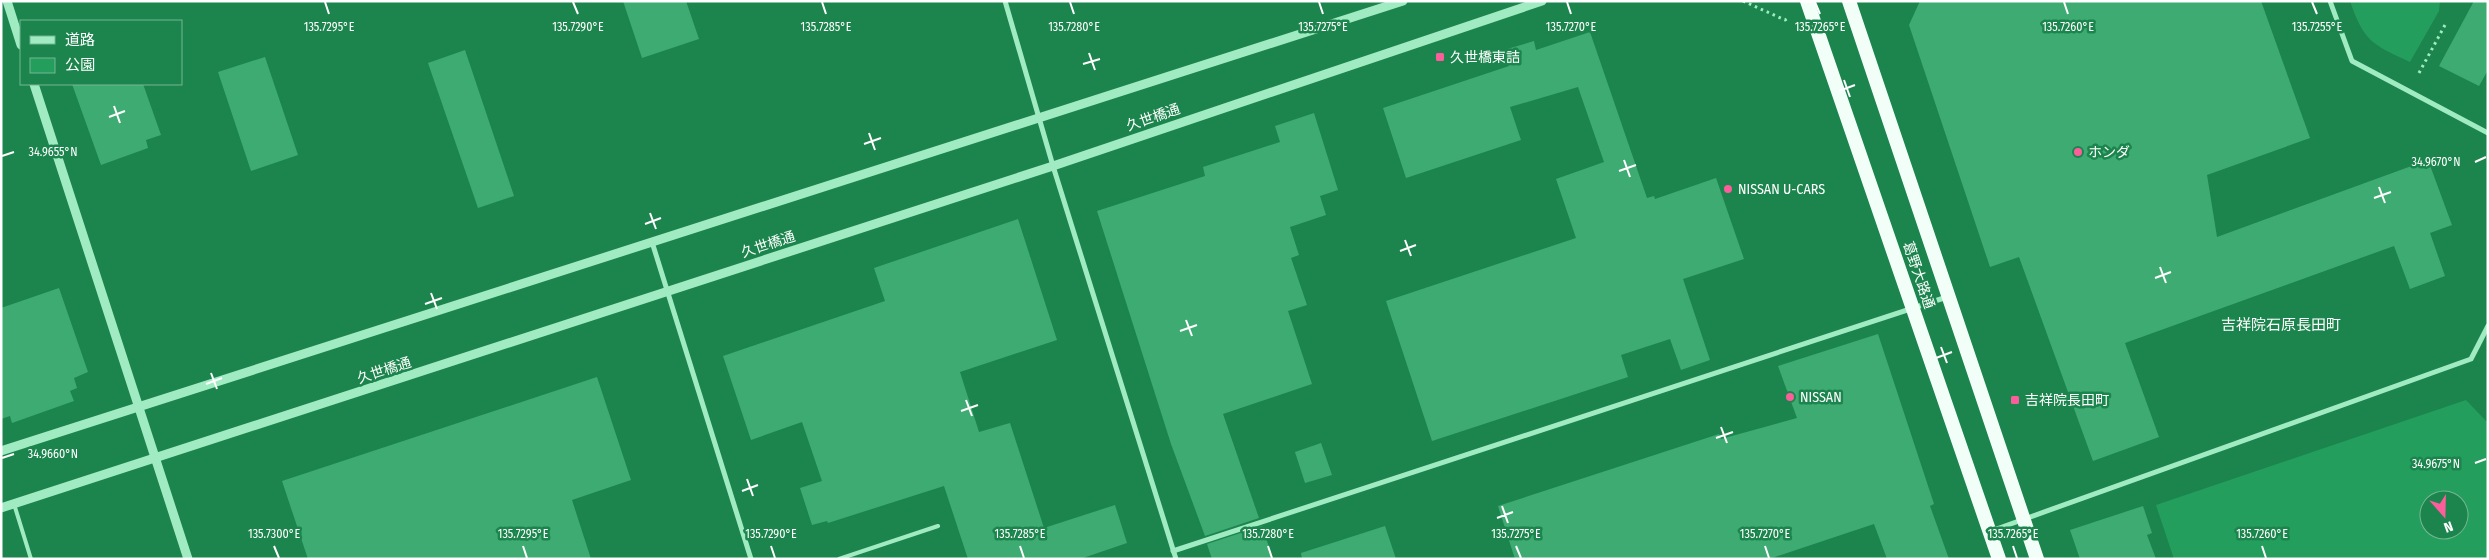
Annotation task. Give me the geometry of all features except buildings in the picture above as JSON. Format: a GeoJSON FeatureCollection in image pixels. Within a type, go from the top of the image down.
{"type":"FeatureCollection","features":[{"type":"Feature","properties":{"kind":"highway","name":"葛野大路通"},"geometry":{"type":"LineString","coordinates":[[1807,1],[1999,559]]}},
{"type":"Feature","properties":{"kind":"highway","name":"葛野大路通"},"geometry":{"type":"LineString","coordinates":[[1849,1],[2037,559]]}},
{"type":"Feature","properties":{"kind":"street"},"geometry":{"type":"LineString","coordinates":[[7,1],[20,42]]}},
{"type":"Feature","properties":{"kind":"street"},"geometry":{"type":"LineString","coordinates":[[1005,1],[1053,166],[1176,559]]}},
{"type":"Feature","properties":{"kind":"street"},"geometry":{"type":"LineString","coordinates":[[1,451],[1403,1]]}},
{"type":"Feature","properties":{"kind":"street","name":"久世橋通"},"geometry":{"type":"LineString","coordinates":[[1,508],[156,460],[1053,166],[1542,1]]}},
{"type":"Feature","properties":{"kind":"street"},"geometry":{"type":"LineString","coordinates":[[2330,1],[2352,61],[2488,133]]}},
{"type":"Feature","properties":{"kind":"street"},"geometry":{"type":"LineString","coordinates":[[34,85],[188,559]]}},
{"type":"Feature","properties":{"kind":"street"},"geometry":{"type":"LineString","coordinates":[[652,242],[666,292],[751,559]]}},
{"type":"Feature","properties":{"kind":"street"},"geometry":{"type":"LineString","coordinates":[[1173,551],[1948,297]]}},
{"type":"Feature","properties":{"kind":"street"},"geometry":{"type":"LineString","coordinates":[[1990,531],[2470,359],[2488,326]]}},
{"type":"Feature","properties":{"kind":"lane"},"geometry":{"type":"LineString","coordinates":[[14,504],[31,559]]}},
{"type":"Feature","properties":{"kind":"lane"},"geometry":{"type":"LineString","coordinates":[[839,559],[938,526]]}},
{"type":"Feature","properties":{"kind":"path"},"geometry":{"type":"LineString","coordinates":[[1743,1],[1779,17]]}},
{"type":"Feature","properties":{"kind":"path"},"geometry":{"type":"LineString","coordinates":[[2409,92],[2445,25]]}},
{"type":"Feature","properties":{"kind":"green space"},"geometry":{"type":"Polygon","coordinates":[[[2350,1],[2440,1],[2439,11],[2410,62],[2378,46],[2365,34],[2350,1]]]}},
{"type":"Feature","properties":{"kind":"green space"},"geometry":{"type":"Polygon","coordinates":[[[2466,400],[2488,423],[2488,559],[2174,559],[2156,505],[2466,400]]]}},
{"type":"Feature","properties":{"kind":"place","name":"久世橋東詰"},"geometry":{"type":"Point","coordinates":[1440,57]}},
{"type":"Feature","properties":{"kind":"place","name":"ホンダ"},"geometry":{"type":"Point","coordinates":[2078,152]}},
{"type":"Feature","properties":{"kind":"place","name":"NISSAN U-CARS"},"geometry":{"type":"Point","coordinates":[1728,189]}},
{"type":"Feature","properties":{"kind":"place","name":"NISSAN"},"geometry":{"type":"Point","coordinates":[1790,397]}},
{"type":"Feature","properties":{"kind":"place","name":"吉祥院長田町"},"geometry":{"type":"Point","coordinates":[2015,400]}},
{"type":"Feature","properties":{"kind":"district","name":"吉祥院石原長田町"},"geometry":{"type":"Point","coordinates":[2281,325]}}]}
